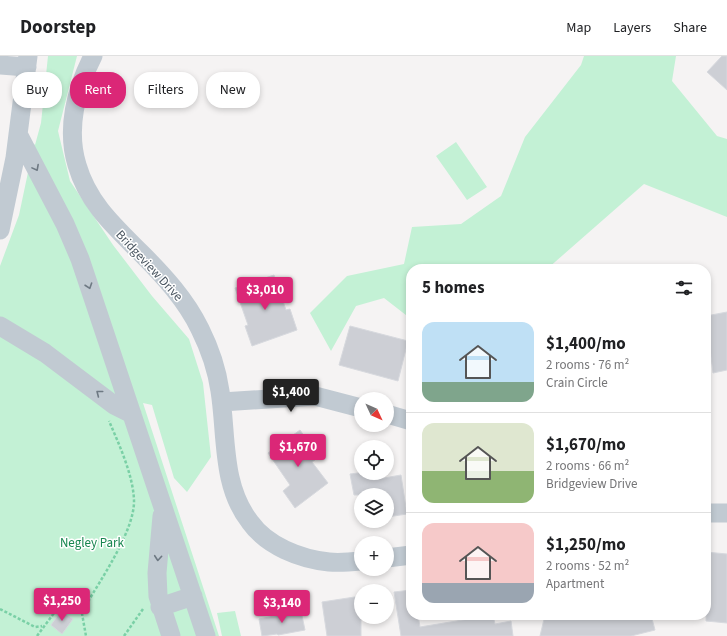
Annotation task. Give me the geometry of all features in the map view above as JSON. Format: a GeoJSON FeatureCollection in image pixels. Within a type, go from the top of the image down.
{"type":"FeatureCollection","features":[{"type":"Feature","properties":{"kind":"street","name":"Bridgeview Drive"},"geometry":{"type":"LineString","coordinates":[[93,56],[82,76],[76,94],[74,110],[73,145],[79,171],[87,190],[99,210],[171,284],[184,302],[206,342],[215,368],[222,402],[229,472],[238,504],[250,522],[274,543],[294,554],[330,562],[354,561]]}},
{"type":"Feature","properties":{"kind":"street"},"geometry":{"type":"LineString","coordinates":[[0,65],[28,61],[7,202],[0,230]]}},
{"type":"Feature","properties":{"kind":"street"},"geometry":{"type":"LineString","coordinates":[[18,134],[65,224],[80,259],[206,636]]}},
{"type":"Feature","properties":{"kind":"street"},"geometry":{"type":"LineString","coordinates":[[0,326],[45,353],[114,405],[132,414]]}},
{"type":"Feature","properties":{"kind":"street"},"geometry":{"type":"LineString","coordinates":[[222,402],[315,396],[354,406]]}},
{"type":"Feature","properties":{"kind":"street"},"geometry":{"type":"LineString","coordinates":[[394,416],[406,420]]}},
{"type":"Feature","properties":{"kind":"street"},"geometry":{"type":"LineString","coordinates":[[163,505],[157,573],[160,606],[171,636]]}},
{"type":"Feature","properties":{"kind":"street"},"geometry":{"type":"LineString","coordinates":[[711,513],[727,513]]}},
{"type":"Feature","properties":{"kind":"street"},"geometry":{"type":"LineString","coordinates":[[394,557],[406,556]]}},
{"type":"Feature","properties":{"kind":"street"},"geometry":{"type":"LineString","coordinates":[[160,606],[193,596]]}},
{"type":"Feature","properties":{"kind":"path"},"geometry":{"type":"LineString","coordinates":[[0,609],[34,627],[40,628],[60,605],[76,609],[81,608],[86,604],[118,550],[131,517],[134,500],[123,452],[107,418]]}},
{"type":"Feature","properties":{"kind":"path"},"geometry":{"type":"LineString","coordinates":[[124,636],[146,605],[160,606]]}},
{"type":"Feature","properties":{"kind":"path"},"geometry":{"type":"LineString","coordinates":[[81,608],[86,636]]}},
{"type":"Feature","properties":{"kind":"path"},"geometry":{"type":"LineString","coordinates":[[37,636],[44,624]]}},
{"type":"Feature","properties":{"kind":"green space","name":"Negley Park"},"geometry":{"type":"Polygon","coordinates":[[[48,56],[77,56],[73,72],[70,72],[70,84],[58,131],[70,181],[113,245],[152,296],[189,339],[203,383],[211,457],[187,492],[174,478],[152,405],[143,403],[219,636],[0,636],[0,266],[19,215],[34,144],[35,145],[41,123],[43,108],[62,108],[62,72],[46,72],[48,56]]]}},
{"type":"Feature","properties":{"kind":"green space"},"geometry":{"type":"Polygon","coordinates":[[[584,56],[676,56],[672,81],[717,136],[727,139],[727,217],[644,184],[553,264],[406,264],[406,315],[384,298],[356,306],[331,351],[310,313],[347,276],[404,264],[412,227],[461,224],[501,196],[525,137],[581,65],[584,56]]]}},
{"type":"Feature","properties":{"kind":"green space"},"geometry":{"type":"Polygon","coordinates":[[[456,142],[487,187],[467,200],[436,156],[456,142]]]}},
{"type":"Feature","properties":{"kind":"green space"},"geometry":{"type":"Polygon","coordinates":[[[235,611],[241,636],[222,636],[217,613],[235,611]]]}},
{"type":"Feature","properties":{"kind":"building"},"geometry":{"type":"Polygon","coordinates":[[[722,56],[727,56],[727,90],[707,72],[722,56]]]}},
{"type":"Feature","properties":{"kind":"building"},"geometry":{"type":"Polygon","coordinates":[[[274,275],[286,310],[290,309],[297,330],[252,346],[245,326],[248,325],[235,288],[274,275]]]}},
{"type":"Feature","properties":{"kind":"building"},"geometry":{"type":"Polygon","coordinates":[[[727,312],[727,370],[713,373],[711,357],[711,315],[727,312]]]}},
{"type":"Feature","properties":{"kind":"building"},"geometry":{"type":"Polygon","coordinates":[[[350,326],[406,340],[406,349],[398,381],[339,365],[350,326]]]}},
{"type":"Feature","properties":{"kind":"building"},"geometry":{"type":"Polygon","coordinates":[[[300,430],[319,457],[312,462],[328,483],[295,508],[283,491],[290,485],[268,453],[300,430]]]}},
{"type":"Feature","properties":{"kind":"building"},"geometry":{"type":"Polygon","coordinates":[[[350,474],[354,474],[354,480],[394,480],[394,476],[401,475],[406,514],[394,516],[394,488],[354,488],[354,495],[350,474]]]}},
{"type":"Feature","properties":{"kind":"building"},"geometry":{"type":"Polygon","coordinates":[[[711,552],[727,554],[727,623],[706,621],[711,620],[711,552]]]}},
{"type":"Feature","properties":{"kind":"building"},"geometry":{"type":"Polygon","coordinates":[[[406,591],[406,620],[419,620],[420,627],[463,620],[494,620],[495,624],[511,621],[513,636],[401,636],[394,592],[406,591]]]}},
{"type":"Feature","properties":{"kind":"building"},"geometry":{"type":"Polygon","coordinates":[[[354,597],[354,624],[361,624],[361,636],[327,636],[322,602],[354,597]]]}},
{"type":"Feature","properties":{"kind":"building"},"geometry":{"type":"Polygon","coordinates":[[[61,611],[73,619],[62,634],[51,625],[61,611]]]}},
{"type":"Feature","properties":{"kind":"building"},"geometry":{"type":"Polygon","coordinates":[[[301,611],[305,630],[278,635],[262,636],[259,619],[301,611]]]}},
{"type":"Feature","properties":{"kind":"building"},"geometry":{"type":"Polygon","coordinates":[[[544,620],[652,620],[655,630],[631,636],[540,636],[544,620]]]}}]}
